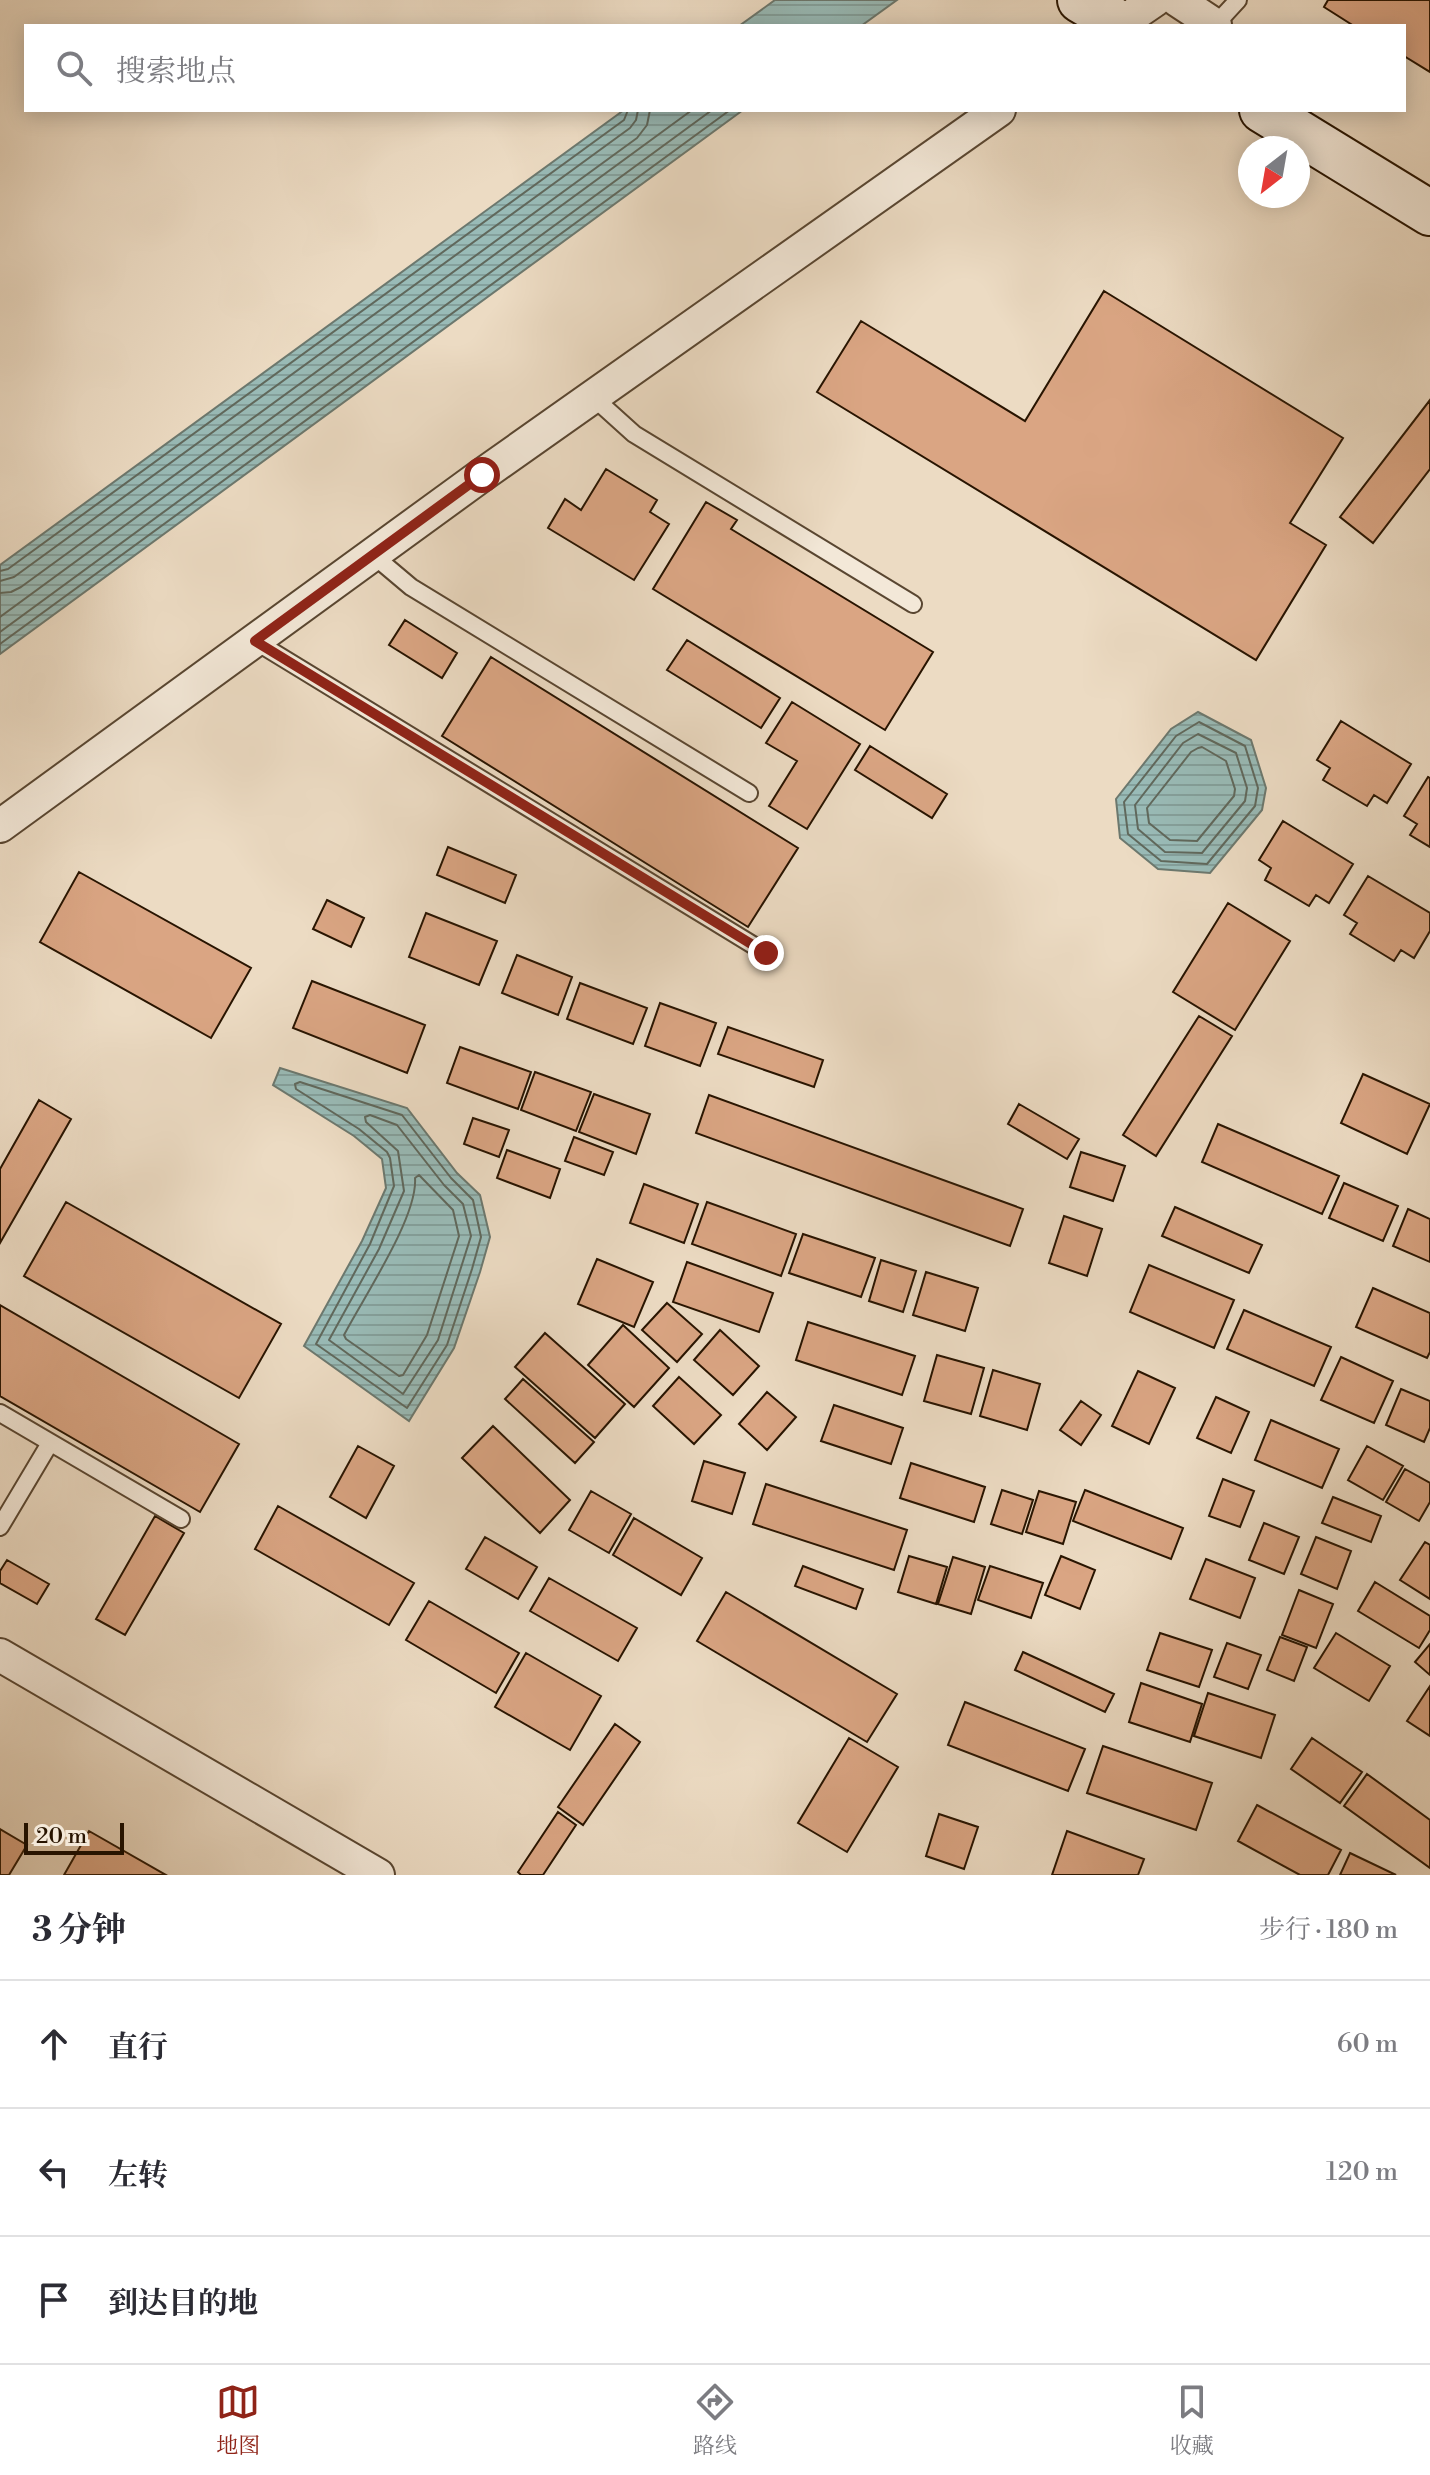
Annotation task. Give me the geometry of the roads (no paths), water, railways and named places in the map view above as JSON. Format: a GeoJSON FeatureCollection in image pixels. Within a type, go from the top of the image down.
{"type":"FeatureCollection","features":[{"type":"Feature","properties":{"kind":"street"},"geometry":{"type":"LineString","coordinates":[[1080,0],[1129,19]]}},
{"type":"Feature","properties":{"kind":"street"},"geometry":{"type":"LineString","coordinates":[[1177,0],[1213,24]]}},
{"type":"Feature","properties":{"kind":"street"},"geometry":{"type":"LineString","coordinates":[[0,826],[593,397],[996,112]]}},
{"type":"Feature","properties":{"kind":"street"},"geometry":{"type":"LineString","coordinates":[[1265,112],[1430,213]]}},
{"type":"Feature","properties":{"kind":"street"},"geometry":{"type":"LineString","coordinates":[[0,1655],[378,1875]]}},
{"type":"Feature","properties":{"kind":"lane"},"geometry":{"type":"LineString","coordinates":[[1216,24],[1238,0]]}},
{"type":"Feature","properties":{"kind":"lane"},"geometry":{"type":"LineString","coordinates":[[593,397],[634,434],[913,604]]}},
{"type":"Feature","properties":{"kind":"lane"},"geometry":{"type":"LineString","coordinates":[[373,555],[411,587],[749,793]]}},
{"type":"Feature","properties":{"kind":"lane"},"geometry":{"type":"LineString","coordinates":[[255,641],[766,953]]}},
{"type":"Feature","properties":{"kind":"lane"},"geometry":{"type":"LineString","coordinates":[[0,1413],[181,1519]]}},
{"type":"Feature","properties":{"kind":"lane"},"geometry":{"type":"LineString","coordinates":[[0,1527],[50,1443]]}},
{"type":"Feature","properties":{"kind":"water"},"geometry":{"type":"Polygon","coordinates":[[[775,0],[897,0],[864,24],[742,24],[775,0]]]}},
{"type":"Feature","properties":{"kind":"water"},"geometry":{"type":"Polygon","coordinates":[[[621,112],[740,112],[0,654],[0,565],[621,112]]]}},
{"type":"Feature","properties":{"kind":"water"},"geometry":{"type":"Polygon","coordinates":[[[1198,712],[1251,740],[1266,788],[1262,810],[1210,873],[1158,869],[1120,838],[1116,799],[1171,729],[1198,712]]]}},
{"type":"Feature","properties":{"kind":"water"},"geometry":{"type":"Polygon","coordinates":[[[280,1068],[407,1108],[457,1173],[480,1195],[490,1237],[480,1272],[454,1348],[409,1421],[304,1346],[362,1241],[386,1188],[382,1159],[354,1136],[273,1085],[280,1068]]]}}]}
